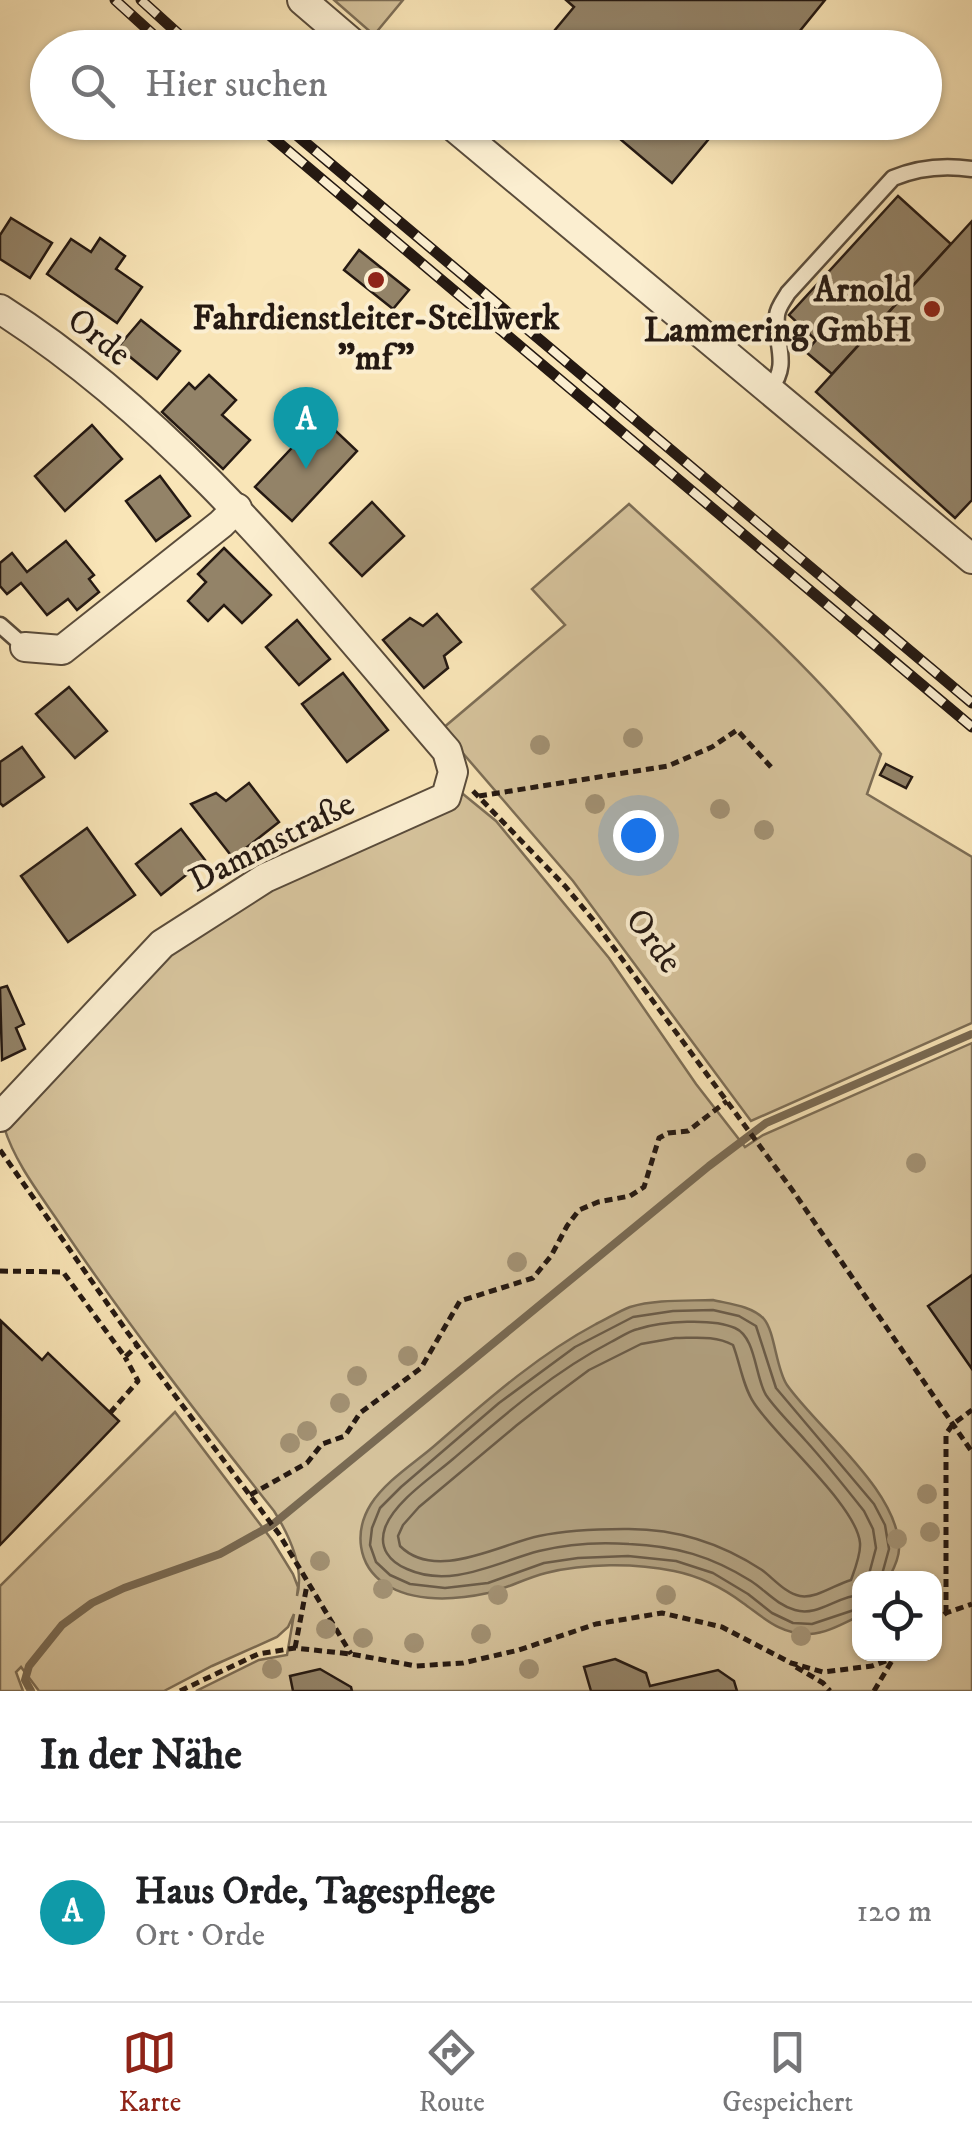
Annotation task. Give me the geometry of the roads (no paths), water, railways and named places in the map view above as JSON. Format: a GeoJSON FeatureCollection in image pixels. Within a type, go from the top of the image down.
{"type":"FeatureCollection","features":[{"type":"Feature","properties":{"kind":"street"},"geometry":{"type":"LineString","coordinates":[[302,0],[337,30]]}},
{"type":"Feature","properties":{"kind":"street"},"geometry":{"type":"LineString","coordinates":[[470,140],[972,559]]}},
{"type":"Feature","properties":{"kind":"street","name":"Orde"},"geometry":{"type":"LineString","coordinates":[[0,310],[79,363],[237,508],[446,752],[453,772]]}},
{"type":"Feature","properties":{"kind":"street"},"geometry":{"type":"LineString","coordinates":[[24,647],[62,650],[237,508]]}},
{"type":"Feature","properties":{"kind":"street","name":"Dammstraße"},"geometry":{"type":"LineString","coordinates":[[0,1116],[162,944],[265,878],[446,797],[453,772]]}},
{"type":"Feature","properties":{"kind":"lane"},"geometry":{"type":"LineString","coordinates":[[770,389],[782,365],[777,312],[788,293],[893,178],[949,166],[972,169]]}},
{"type":"Feature","properties":{"kind":"lane"},"geometry":{"type":"LineString","coordinates":[[0,625],[24,647]]}},
{"type":"Feature","properties":{"kind":"water"},"geometry":{"type":"Polygon","coordinates":[[[713,1300],[747,1308],[764,1319],[787,1385],[855,1462],[886,1506],[896,1527],[898,1557],[892,1571],[852,1571],[852,1619],[816,1633],[790,1632],[710,1583],[659,1568],[610,1565],[561,1570],[488,1593],[449,1598],[409,1594],[376,1576],[361,1547],[362,1525],[371,1504],[392,1480],[552,1351],[626,1309],[661,1302],[713,1300]]]}},
{"type":"Feature","properties":{"kind":"waterway"},"geometry":{"type":"LineString","coordinates":[[31,1691],[25,1680],[29,1666],[62,1625],[92,1603],[220,1554],[272,1525],[766,1123],[972,1034]]}},
{"type":"Feature","properties":{"kind":"railway"},"geometry":{"type":"LineString","coordinates":[[115,0],[148,30]]}},
{"type":"Feature","properties":{"kind":"railway"},"geometry":{"type":"LineString","coordinates":[[141,0],[174,30]]}},
{"type":"Feature","properties":{"kind":"railway"},"geometry":{"type":"LineString","coordinates":[[275,140],[972,727]]}},
{"type":"Feature","properties":{"kind":"railway"},"geometry":{"type":"LineString","coordinates":[[302,140],[972,703]]}},
{"type":"Feature","properties":{"kind":"place","name":"Fahrdienstleiter-Stellwerk \"mf\""},"geometry":{"type":"Point","coordinates":[376,280]}},
{"type":"Feature","properties":{"kind":"place","name":"Arnold Lammering GmbH"},"geometry":{"type":"Point","coordinates":[932,309]}},
{"type":"Feature","properties":{"kind":"place","name":"Haus Orde, Tagespflege"},"geometry":{"type":"Point","coordinates":[306,469]}}]}
